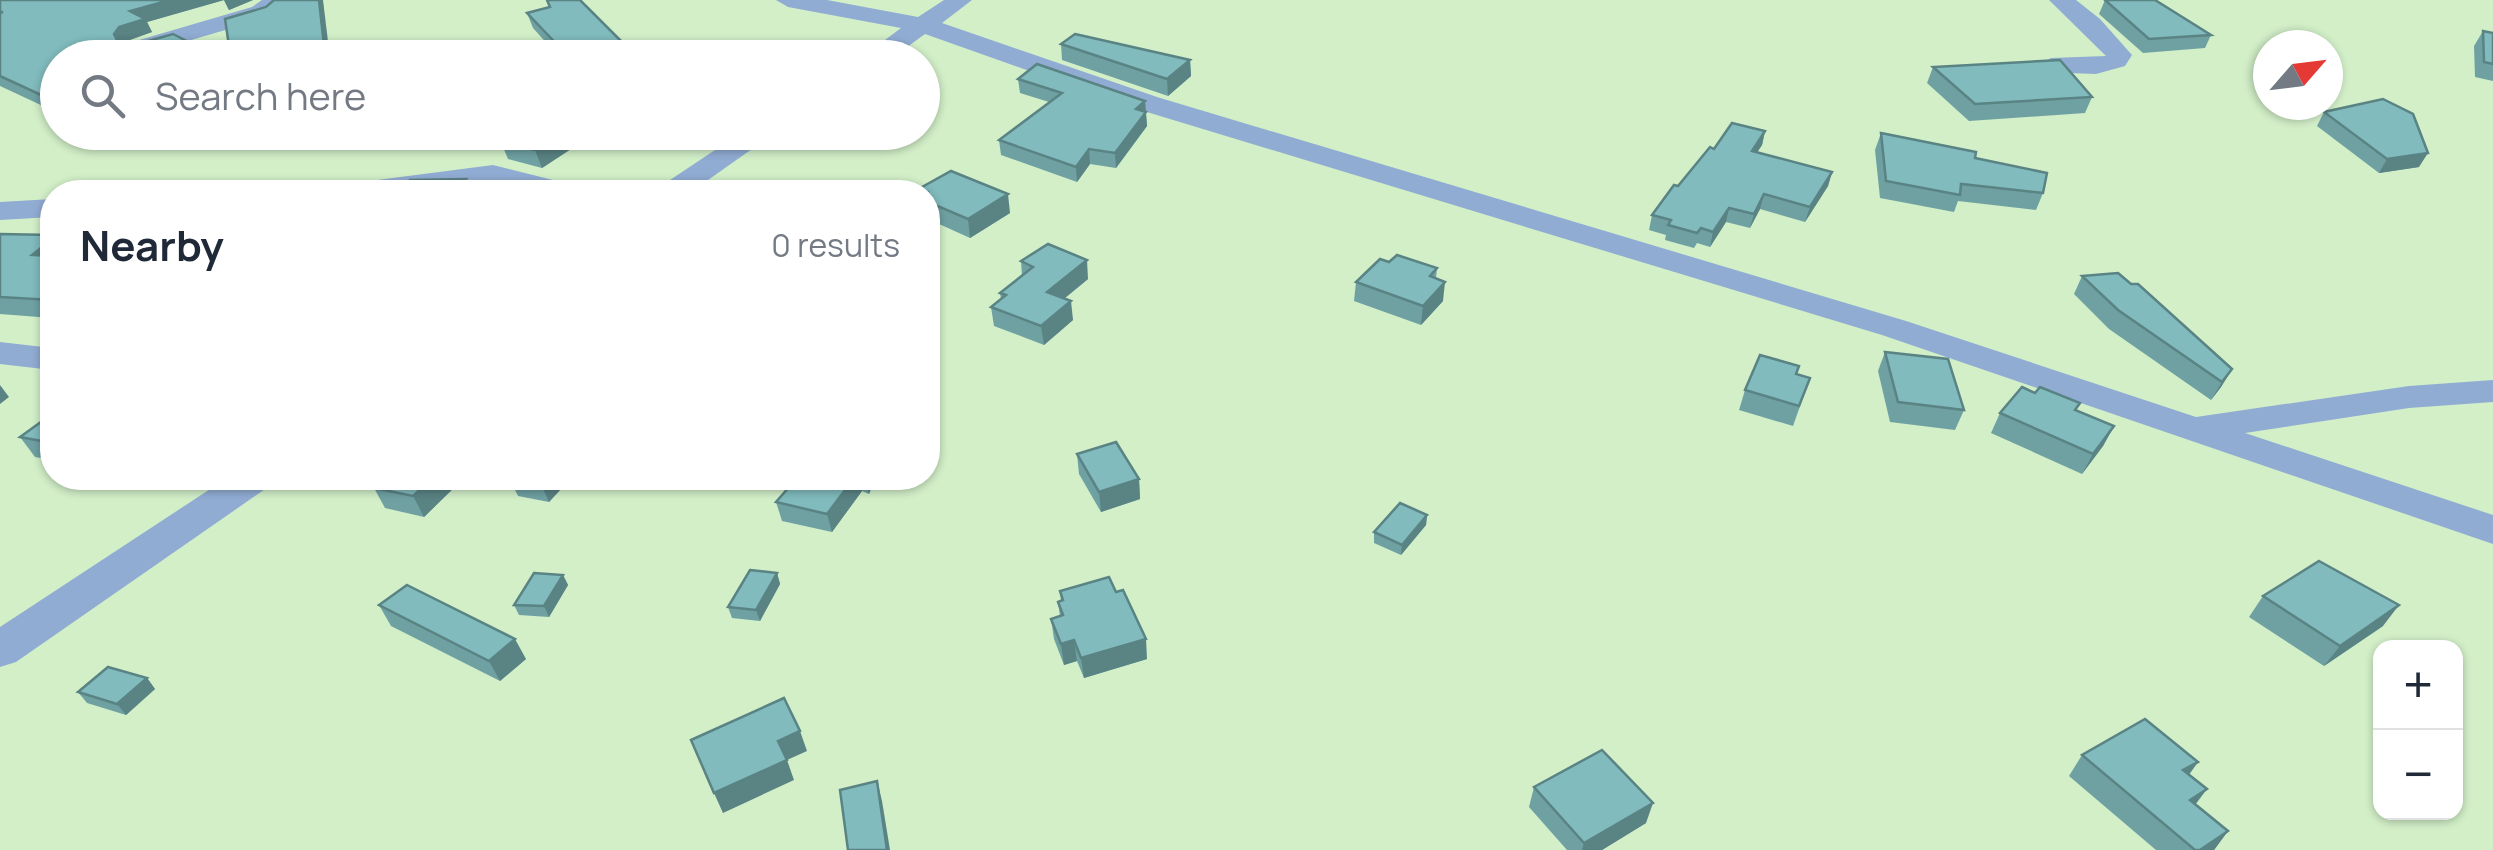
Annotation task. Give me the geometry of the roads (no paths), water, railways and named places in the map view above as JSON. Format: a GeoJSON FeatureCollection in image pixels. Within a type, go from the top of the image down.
{"type":"FeatureCollection","features":[{"type":"Feature","properties":{"kind":"street"},"geometry":{"type":"LineString","coordinates":[[165,40],[261,12],[278,0]]}},
{"type":"Feature","properties":{"kind":"street"},"geometry":{"type":"LineString","coordinates":[[788,0],[922,25],[1147,103],[1894,328],[2197,428],[2403,503],[2493,530]]}},
{"type":"Feature","properties":{"kind":"street"},"geometry":{"type":"LineString","coordinates":[[900,40],[960,0]]}},
{"type":"Feature","properties":{"kind":"street"},"geometry":{"type":"LineString","coordinates":[[2051,66],[2096,66],[2116,61],[2118,56],[2091,24],[2061,0]]}},
{"type":"Feature","properties":{"kind":"street"},"geometry":{"type":"LineString","coordinates":[[690,180],[735,150]]}},
{"type":"Feature","properties":{"kind":"street"},"geometry":{"type":"LineString","coordinates":[[447,180],[494,174],[518,180]]}},
{"type":"Feature","properties":{"kind":"street"},"geometry":{"type":"LineString","coordinates":[[0,211],[40,209]]}},
{"type":"Feature","properties":{"kind":"street"},"geometry":{"type":"LineString","coordinates":[[0,352],[40,357]]}},
{"type":"Feature","properties":{"kind":"street"},"geometry":{"type":"LineString","coordinates":[[2197,428],[2409,396],[2493,391]]}},
{"type":"Feature","properties":{"kind":"street"},"geometry":{"type":"LineString","coordinates":[[0,650],[236,490]]}}]}
